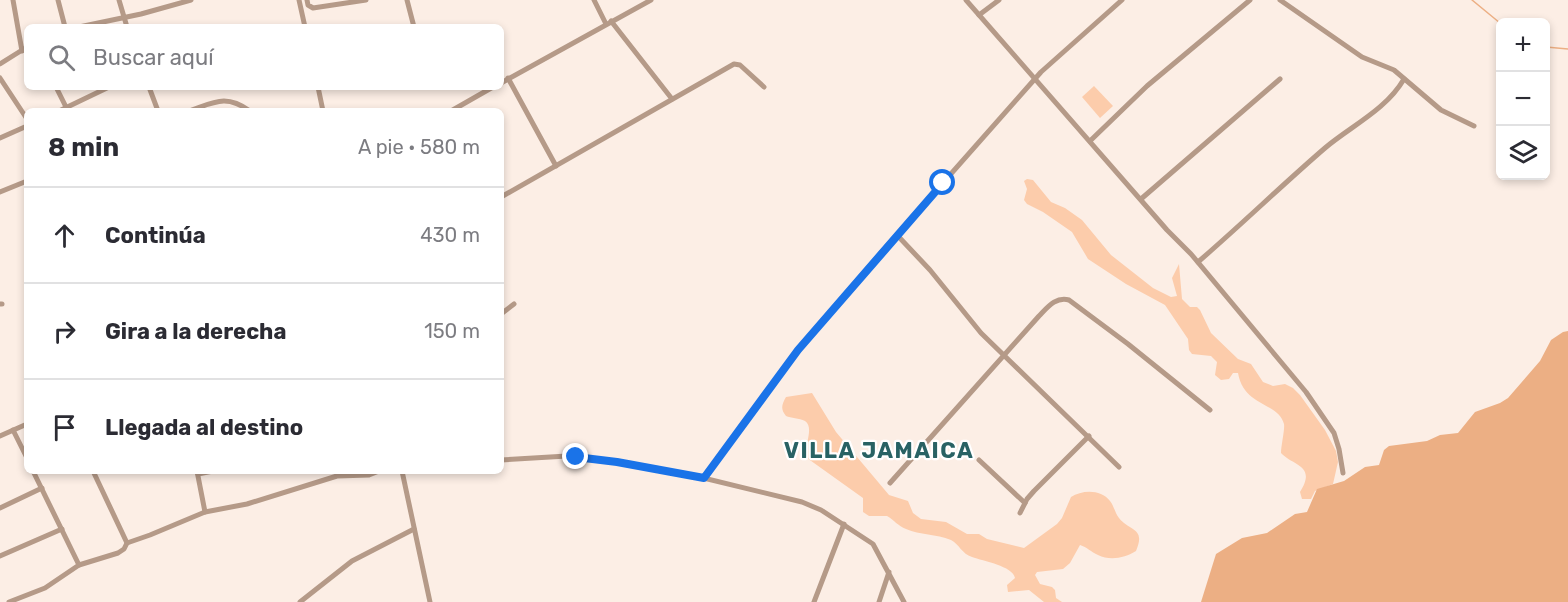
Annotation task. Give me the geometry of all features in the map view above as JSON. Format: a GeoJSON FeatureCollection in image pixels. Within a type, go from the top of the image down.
{"type":"FeatureCollection","features":[{"type":"Feature","properties":{"kind":"street"},"geometry":{"type":"LineString","coordinates":[[0,64],[24,49],[13,0]]}},
{"type":"Feature","properties":{"kind":"street"},"geometry":{"type":"LineString","coordinates":[[58,0],[64,24]]}},
{"type":"Feature","properties":{"kind":"street"},"geometry":{"type":"LineString","coordinates":[[119,0],[126,24]]}},
{"type":"Feature","properties":{"kind":"street"},"geometry":{"type":"LineString","coordinates":[[92,24],[191,0]]}},
{"type":"Feature","properties":{"kind":"street"},"geometry":{"type":"LineString","coordinates":[[299,0],[304,24]]}},
{"type":"Feature","properties":{"kind":"street"},"geometry":{"type":"LineString","coordinates":[[307,0],[308,5],[313,8],[366,0]]}},
{"type":"Feature","properties":{"kind":"street"},"geometry":{"type":"LineString","coordinates":[[407,0],[413,24]]}},
{"type":"Feature","properties":{"kind":"street"},"geometry":{"type":"LineString","coordinates":[[594,0],[609,23],[672,99]]}},
{"type":"Feature","properties":{"kind":"street"},"geometry":{"type":"LineString","coordinates":[[504,80],[651,0]]}},
{"type":"Feature","properties":{"kind":"street"},"geometry":{"type":"LineString","coordinates":[[966,0],[1198,261],[1311,399],[1334,433],[1343,473]]}},
{"type":"Feature","properties":{"kind":"street"},"geometry":{"type":"LineString","coordinates":[[980,15],[999,0]]}},
{"type":"Feature","properties":{"kind":"street"},"geometry":{"type":"LineString","coordinates":[[704,478],[798,350],[897,235],[1034,79],[1122,0]]}},
{"type":"Feature","properties":{"kind":"street"},"geometry":{"type":"LineString","coordinates":[[1090,141],[1147,86],[1250,0]]}},
{"type":"Feature","properties":{"kind":"street"},"geometry":{"type":"LineString","coordinates":[[1280,0],[1362,57],[1389,67],[1441,110],[1474,126]]}},
{"type":"Feature","properties":{"kind":"street"},"geometry":{"type":"LineString","coordinates":[[504,195],[734,64],[740,64],[764,87]]}},
{"type":"Feature","properties":{"kind":"street"},"geometry":{"type":"LineString","coordinates":[[0,78],[24,114]]}},
{"type":"Feature","properties":{"kind":"street"},"geometry":{"type":"LineString","coordinates":[[508,78],[556,166]]}},
{"type":"Feature","properties":{"kind":"street"},"geometry":{"type":"LineString","coordinates":[[1198,261],[1328,146],[1369,116],[1404,78]]}},
{"type":"Feature","properties":{"kind":"street"},"geometry":{"type":"LineString","coordinates":[[1141,199],[1280,79]]}},
{"type":"Feature","properties":{"kind":"street"},"geometry":{"type":"LineString","coordinates":[[58,90],[66,108]]}},
{"type":"Feature","properties":{"kind":"street"},"geometry":{"type":"LineString","coordinates":[[69,108],[103,90]]}},
{"type":"Feature","properties":{"kind":"street"},"geometry":{"type":"LineString","coordinates":[[150,90],[157,108]]}},
{"type":"Feature","properties":{"kind":"street"},"geometry":{"type":"LineString","coordinates":[[319,90],[322,108]]}},
{"type":"Feature","properties":{"kind":"street"},"geometry":{"type":"LineString","coordinates":[[456,108],[488,90]]}},
{"type":"Feature","properties":{"kind":"street"},"geometry":{"type":"LineString","coordinates":[[199,108],[226,100],[239,103],[246,108]]}},
{"type":"Feature","properties":{"kind":"street"},"geometry":{"type":"LineString","coordinates":[[0,138],[24,127]]}},
{"type":"Feature","properties":{"kind":"street"},"geometry":{"type":"LineString","coordinates":[[0,192],[24,182]]}},
{"type":"Feature","properties":{"kind":"street"},"geometry":{"type":"LineString","coordinates":[[897,235],[930,270],[971,322],[1119,467]]}},
{"type":"Feature","properties":{"kind":"street"},"geometry":{"type":"LineString","coordinates":[[890,483],[1051,305],[1059,300],[1066,299],[1128,344],[1210,410]]}},
{"type":"Feature","properties":{"kind":"street"},"geometry":{"type":"LineString","coordinates":[[504,312],[514,304]]}},
{"type":"Feature","properties":{"kind":"street"},"geometry":{"type":"LineString","coordinates":[[0,436],[24,425]]}},
{"type":"Feature","properties":{"kind":"street"},"geometry":{"type":"LineString","coordinates":[[13,430],[24,448]]}},
{"type":"Feature","properties":{"kind":"street"},"geometry":{"type":"LineString","coordinates":[[1020,513],[1034,491],[1089,436]]}},
{"type":"Feature","properties":{"kind":"street"},"geometry":{"type":"LineString","coordinates":[[504,459],[567,456],[617,462],[704,478],[802,502],[821,510],[873,544],[904,602]]}},
{"type":"Feature","properties":{"kind":"street"},"geometry":{"type":"LineString","coordinates":[[979,460],[1025,503]]}},
{"type":"Feature","properties":{"kind":"street"},"geometry":{"type":"LineString","coordinates":[[35,474],[79,565]]}},
{"type":"Feature","properties":{"kind":"street"},"geometry":{"type":"LineString","coordinates":[[94,474],[127,543]]}},
{"type":"Feature","properties":{"kind":"street"},"geometry":{"type":"LineString","coordinates":[[198,474],[206,512]]}},
{"type":"Feature","properties":{"kind":"street"},"geometry":{"type":"LineString","coordinates":[[9,602],[45,588],[79,565],[118,553],[127,543],[206,512],[247,504],[337,476],[372,474]]}},
{"type":"Feature","properties":{"kind":"street"},"geometry":{"type":"LineString","coordinates":[[403,474],[430,602]]}},
{"type":"Feature","properties":{"kind":"street"},"geometry":{"type":"LineString","coordinates":[[0,508],[42,488]]}},
{"type":"Feature","properties":{"kind":"street"},"geometry":{"type":"LineString","coordinates":[[814,602],[844,524]]}},
{"type":"Feature","properties":{"kind":"street"},"geometry":{"type":"LineString","coordinates":[[0,556],[62,529]]}},
{"type":"Feature","properties":{"kind":"street"},"geometry":{"type":"LineString","coordinates":[[300,602],[352,561],[414,529]]}},
{"type":"Feature","properties":{"kind":"street"},"geometry":{"type":"LineString","coordinates":[[879,602],[889,572]]}},
{"type":"Feature","properties":{"kind":"shaded area"},"geometry":{"type":"Polygon","coordinates":[[[1094,86],[1113,106],[1100,118],[1082,97],[1094,86]]]}},
{"type":"Feature","properties":{"kind":"shaded area"},"geometry":{"type":"Polygon","coordinates":[[[1033,180],[1051,202],[1065,208],[1082,220],[1111,255],[1153,288],[1171,297],[1177,296],[1172,278],[1179,264],[1182,299],[1190,307],[1197,307],[1200,310],[1211,333],[1238,359],[1251,364],[1263,382],[1273,386],[1285,384],[1293,388],[1325,430],[1336,451],[1338,462],[1333,484],[1315,491],[1311,499],[1302,499],[1300,492],[1305,483],[1305,471],[1281,453],[1284,424],[1281,417],[1247,392],[1241,384],[1238,373],[1233,373],[1229,379],[1221,380],[1215,375],[1217,362],[1211,356],[1192,354],[1189,350],[1188,339],[1165,305],[1126,284],[1088,259],[1072,232],[1027,204],[1024,200],[1027,189],[1024,181],[1033,180]]]}},
{"type":"Feature","properties":{"kind":"shaded area"},"geometry":{"type":"Polygon","coordinates":[[[1568,331],[1568,602],[1201,602],[1216,554],[1242,538],[1267,533],[1295,514],[1307,512],[1317,489],[1344,481],[1365,467],[1379,465],[1384,450],[1389,446],[1427,441],[1440,435],[1458,433],[1475,412],[1508,398],[1540,361],[1551,340],[1568,331]]]}},
{"type":"Feature","properties":{"kind":"shaded area"},"geometry":{"type":"Polygon","coordinates":[[[812,393],[836,432],[889,495],[908,501],[913,513],[921,519],[946,522],[967,534],[979,534],[987,539],[1024,548],[1057,524],[1071,497],[1086,492],[1097,493],[1106,497],[1119,518],[1138,534],[1139,543],[1136,551],[1122,557],[1107,558],[1080,545],[1070,563],[1063,569],[1037,572],[1035,575],[1040,584],[1052,587],[1056,598],[1062,602],[1044,602],[1029,590],[1008,592],[1007,585],[1015,578],[1009,570],[969,556],[951,540],[906,529],[887,516],[869,516],[863,512],[863,498],[807,458],[808,424],[803,420],[786,416],[782,406],[786,397],[812,393]]]}},
{"type":"Feature","properties":{"kind":"waterway"},"geometry":{"type":"LineString","coordinates":[[1472,0],[1496,20]]}},
{"type":"Feature","properties":{"kind":"waterway"},"geometry":{"type":"LineString","coordinates":[[1550,47],[1568,49]]}},
{"type":"Feature","properties":{"kind":"district","name":"VILLA JAMAICA"},"geometry":{"type":"Point","coordinates":[879,450]}},
{"type":"Feature","properties":{"kind":"route"},"geometry":{"type":"LineString","coordinates":[[576,457],[704,478],[798,350],[943,183]]}}]}
